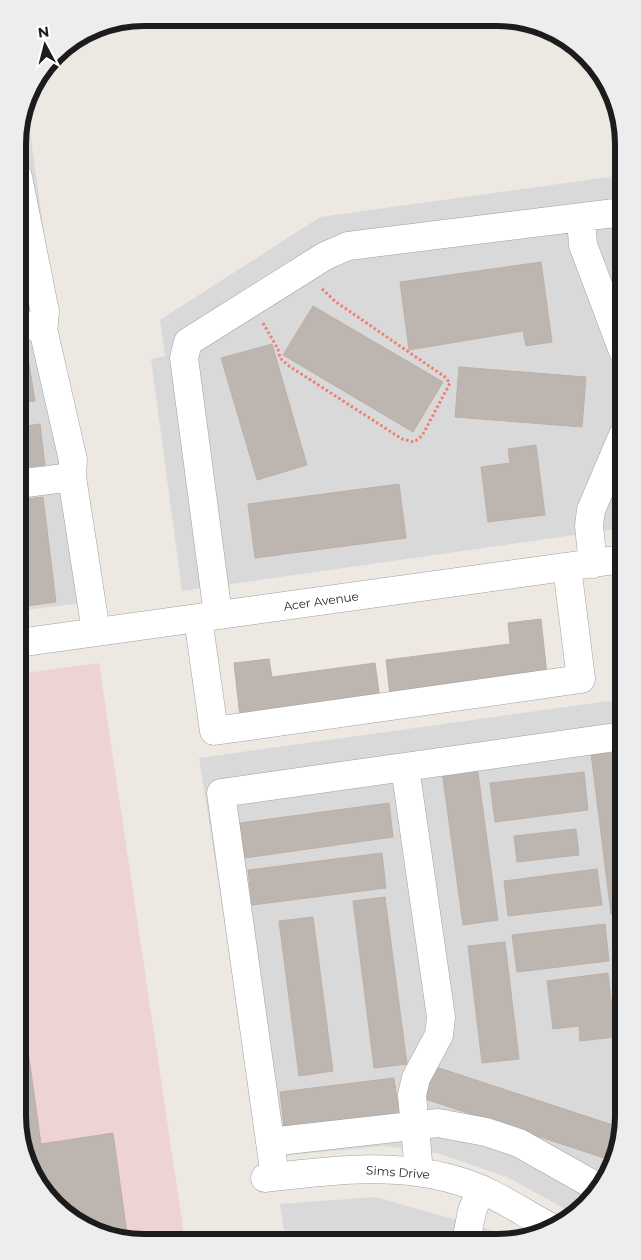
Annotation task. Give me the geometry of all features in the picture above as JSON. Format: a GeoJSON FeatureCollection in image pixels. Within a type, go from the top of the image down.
{"type":"FeatureCollection","features":[{"type":"Feature","properties":{"kind":"street"},"geometry":{"type":"LineString","coordinates":[[615,213],[348,246],[325,256],[188,342],[184,358],[208,617],[214,731],[581,679],[580,565],[591,510],[615,454]]}},
{"type":"Feature","properties":{"kind":"street"},"geometry":{"type":"LineString","coordinates":[[581,218],[583,245],[615,327]]}},
{"type":"Feature","properties":{"kind":"street"},"geometry":{"type":"LineString","coordinates":[[26,232],[45,312],[31,325],[43,329],[73,460],[72,478],[96,632]]}},
{"type":"Feature","properties":{"kind":"street"},"geometry":{"type":"LineString","coordinates":[[26,483],[72,478]]}},
{"type":"Feature","properties":{"kind":"street","name":"Acer Avenue"},"geometry":{"type":"LineString","coordinates":[[26,642],[615,560]]}},
{"type":"Feature","properties":{"kind":"street"},"geometry":{"type":"LineString","coordinates":[[593,1184],[519,1143],[486,1132],[438,1123],[270,1142],[221,793],[614,737]]}},
{"type":"Feature","properties":{"kind":"street"},"geometry":{"type":"LineString","coordinates":[[405,767],[441,1017],[439,1035],[416,1078],[412,1095],[419,1172]]}},
{"type":"Feature","properties":{"kind":"street","name":"Sims Drive"},"geometry":{"type":"LineString","coordinates":[[270,1142],[270,1178],[330,1170],[397,1170],[419,1172],[442,1176],[481,1190],[544,1224]]}},
{"type":"Feature","properties":{"kind":"street"},"geometry":{"type":"LineString","coordinates":[[468,1234],[472,1211],[481,1190]]}},
{"type":"Feature","properties":{"kind":"path"},"geometry":{"type":"LineString","coordinates":[[251,302],[278,349],[280,358],[289,366],[402,439],[414,442],[422,436],[450,383],[440,374],[336,302],[304,269]]}},
{"type":"Feature","properties":{"kind":"shaded area"},"geometry":{"type":"Polygon","coordinates":[[[28,121],[96,601],[26,610],[26,144],[28,121]]]}},
{"type":"Feature","properties":{"kind":"shaded area"},"geometry":{"type":"Polygon","coordinates":[[[615,175],[615,529],[182,591],[151,359],[165,356],[160,320],[320,217],[615,175]]]}},
{"type":"Feature","properties":{"kind":"shaded area"},"geometry":{"type":"Polygon","coordinates":[[[99,663],[184,1234],[129,1233],[113,1230],[92,1222],[66,1205],[55,1194],[38,1168],[32,1154],[26,1116],[26,673],[99,663]]]}},
{"type":"Feature","properties":{"kind":"shaded area"},"geometry":{"type":"Polygon","coordinates":[[[614,700],[614,1124],[609,1154],[603,1168],[590,1188],[575,1205],[568,1210],[507,1177],[437,1153],[384,1146],[261,1158],[199,758],[614,700]]]}},
{"type":"Feature","properties":{"kind":"shaded area"},"geometry":{"type":"Polygon","coordinates":[[[376,1197],[501,1234],[284,1234],[280,1204],[376,1197]]]}},
{"type":"Feature","properties":{"kind":"building"},"geometry":{"type":"Polygon","coordinates":[[[541,262],[552,342],[526,346],[523,331],[409,350],[400,282],[541,262]]]}},
{"type":"Feature","properties":{"kind":"building"},"geometry":{"type":"Polygon","coordinates":[[[313,306],[443,382],[413,432],[283,355],[313,306]]]}},
{"type":"Feature","properties":{"kind":"building"},"geometry":{"type":"Polygon","coordinates":[[[272,344],[307,465],[257,480],[221,358],[272,344]]]}},
{"type":"Feature","properties":{"kind":"building"},"geometry":{"type":"Polygon","coordinates":[[[26,364],[29,364],[35,401],[26,402],[26,364]]]}},
{"type":"Feature","properties":{"kind":"building"},"geometry":{"type":"Polygon","coordinates":[[[459,367],[586,377],[582,427],[455,417],[459,367]]]}},
{"type":"Feature","properties":{"kind":"building"},"geometry":{"type":"Polygon","coordinates":[[[40,424],[45,465],[26,467],[26,426],[40,424]]]}},
{"type":"Feature","properties":{"kind":"building"},"geometry":{"type":"Polygon","coordinates":[[[536,445],[545,515],[488,522],[481,467],[510,463],[508,449],[536,445]]]}},
{"type":"Feature","properties":{"kind":"building"},"geometry":{"type":"Polygon","coordinates":[[[399,484],[406,538],[255,558],[248,504],[399,484]]]}},
{"type":"Feature","properties":{"kind":"building"},"geometry":{"type":"Polygon","coordinates":[[[43,497],[56,602],[26,606],[26,499],[43,497]]]}},
{"type":"Feature","properties":{"kind":"building"},"geometry":{"type":"Polygon","coordinates":[[[541,619],[547,675],[390,695],[386,660],[510,644],[508,623],[541,619]]]}},
{"type":"Feature","properties":{"kind":"building"},"geometry":{"type":"Polygon","coordinates":[[[269,659],[272,677],[375,663],[380,699],[240,717],[234,663],[269,659]]]}},
{"type":"Feature","properties":{"kind":"building"},"geometry":{"type":"Polygon","coordinates":[[[614,750],[614,914],[611,914],[591,753],[614,750]]]}},
{"type":"Feature","properties":{"kind":"building"},"geometry":{"type":"Polygon","coordinates":[[[477,766],[498,920],[463,925],[442,771],[477,766]]]}},
{"type":"Feature","properties":{"kind":"building"},"geometry":{"type":"Polygon","coordinates":[[[584,772],[588,810],[495,822],[490,783],[584,772]]]}},
{"type":"Feature","properties":{"kind":"building"},"geometry":{"type":"Polygon","coordinates":[[[389,803],[393,837],[245,858],[240,823],[389,803]]]}},
{"type":"Feature","properties":{"kind":"building"},"geometry":{"type":"Polygon","coordinates":[[[576,829],[579,855],[517,862],[514,836],[576,829]]]}},
{"type":"Feature","properties":{"kind":"building"},"geometry":{"type":"Polygon","coordinates":[[[382,853],[386,888],[252,905],[248,870],[382,853]]]}},
{"type":"Feature","properties":{"kind":"building"},"geometry":{"type":"Polygon","coordinates":[[[597,869],[602,905],[508,916],[504,881],[597,869]]]}},
{"type":"Feature","properties":{"kind":"building"},"geometry":{"type":"Polygon","coordinates":[[[385,897],[407,1064],[374,1068],[353,901],[385,897]]]}},
{"type":"Feature","properties":{"kind":"building"},"geometry":{"type":"Polygon","coordinates":[[[313,917],[333,1071],[299,1076],[279,921],[313,917]]]}},
{"type":"Feature","properties":{"kind":"building"},"geometry":{"type":"Polygon","coordinates":[[[605,924],[609,961],[517,972],[512,935],[605,924]]]}},
{"type":"Feature","properties":{"kind":"building"},"geometry":{"type":"Polygon","coordinates":[[[505,942],[519,1059],[482,1063],[468,946],[505,942]]]}},
{"type":"Feature","properties":{"kind":"building"},"geometry":{"type":"Polygon","coordinates":[[[608,973],[614,1037],[580,1041],[579,1026],[553,1029],[547,981],[608,973]]]}},
{"type":"Feature","properties":{"kind":"building"},"geometry":{"type":"Polygon","coordinates":[[[26,1036],[41,1144],[113,1133],[127,1233],[113,1230],[92,1222],[66,1205],[55,1194],[38,1168],[32,1154],[27,1131],[26,1036]]]}},
{"type":"Feature","properties":{"kind":"building"},"geometry":{"type":"Polygon","coordinates":[[[433,1066],[614,1125],[609,1154],[607,1159],[422,1098],[433,1066]]]}},
{"type":"Feature","properties":{"kind":"building"},"geometry":{"type":"Polygon","coordinates":[[[394,1078],[399,1113],[284,1127],[280,1092],[394,1078]]]}}]}
